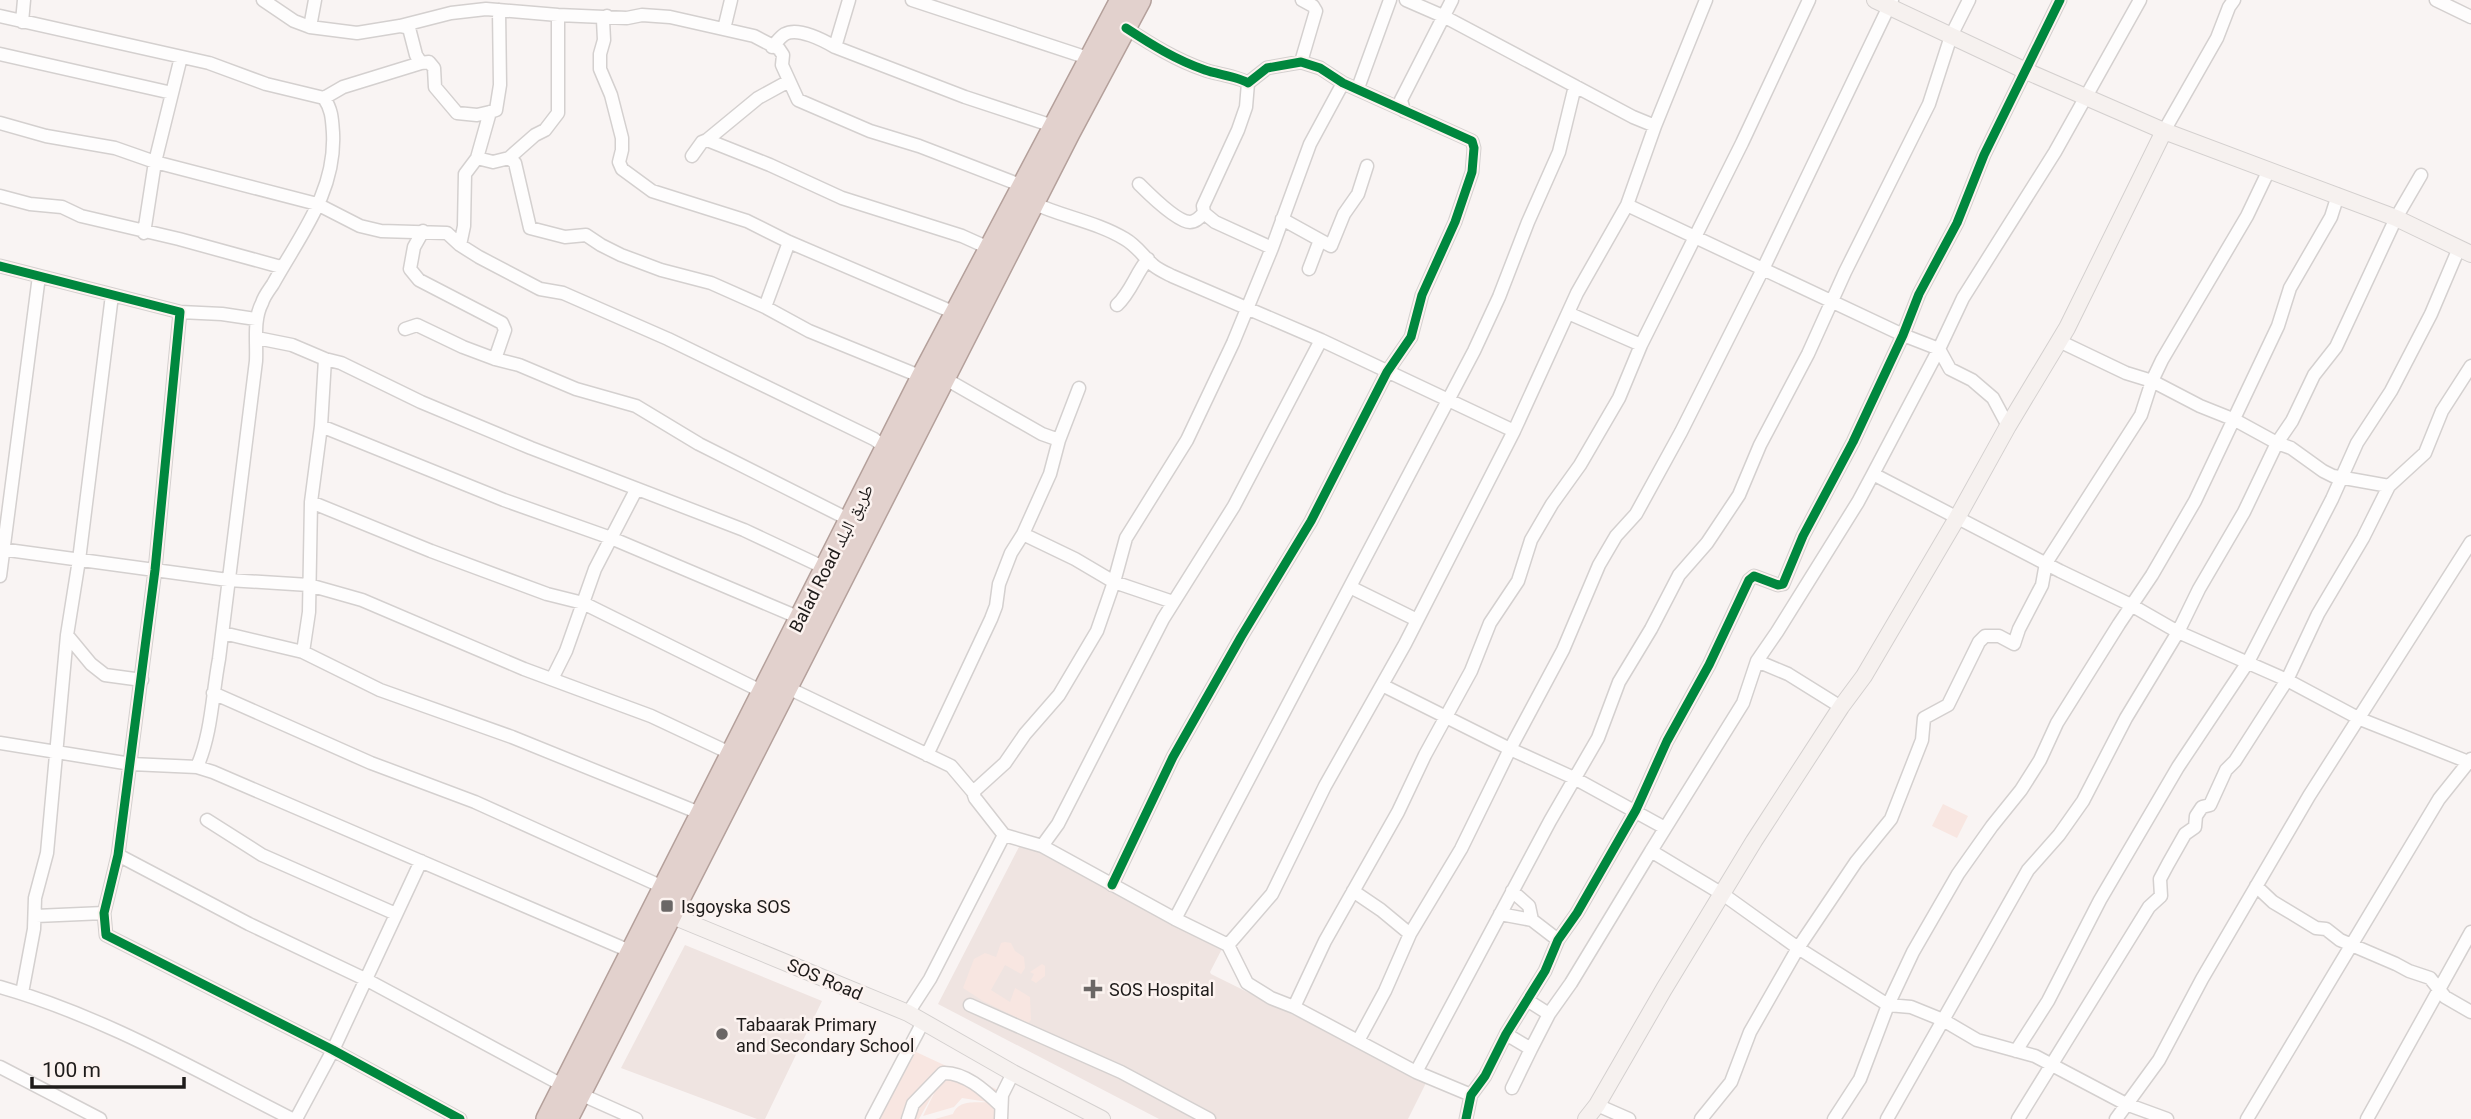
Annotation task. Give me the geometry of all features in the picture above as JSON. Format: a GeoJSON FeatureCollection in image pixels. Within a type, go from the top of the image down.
{"type":"FeatureCollection","features":[{"type":"Feature","properties":{"kind":"highway","name":"Balad Road طريق البلد"},"geometry":{"type":"LineString","coordinates":[[547,1119],[572,1090],[662,911],[786,687],[944,378],[1028,194],[1053,127],[1121,0]]}},
{"type":"Feature","properties":{"kind":"highway","name":"Balad Road طريق البلد"},"geometry":{"type":"LineString","coordinates":[[567,1119],[572,1090],[632,952],[662,911],[665,888],[922,377],[991,249],[1028,194],[1140,0]]}},
{"type":"Feature","properties":{"kind":"street"},"geometry":{"type":"LineString","coordinates":[[22,22],[24,0]]}},
{"type":"Feature","properties":{"kind":"street"},"geometry":{"type":"LineString","coordinates":[[262,0],[293,21],[310,27],[357,33],[400,26],[448,6],[558,15],[627,18],[642,15],[670,18],[754,36],[779,49],[783,55],[782,65],[798,100],[870,131],[919,146],[1028,194],[1055,213],[1124,238],[1139,249],[1154,266],[1172,276],[1321,340],[1514,431]]}},
{"type":"Feature","properties":{"kind":"street"},"geometry":{"type":"LineString","coordinates":[[310,27],[315,0]]}},
{"type":"Feature","properties":{"kind":"street"},"geometry":{"type":"LineString","coordinates":[[642,15],[643,0]]}},
{"type":"Feature","properties":{"kind":"street"},"geometry":{"type":"LineString","coordinates":[[724,29],[731,0]]}},
{"type":"Feature","properties":{"kind":"street"},"geometry":{"type":"LineString","coordinates":[[835,47],[849,0]]}},
{"type":"Feature","properties":{"kind":"street"},"geometry":{"type":"LineString","coordinates":[[912,0],[1091,59]]}},
{"type":"Feature","properties":{"kind":"street"},"geometry":{"type":"LineString","coordinates":[[1301,0],[1313,6],[1316,11],[1301,62]]}},
{"type":"Feature","properties":{"kind":"street"},"geometry":{"type":"LineString","coordinates":[[1358,88],[1390,0]]}},
{"type":"Feature","properties":{"kind":"street"},"geometry":{"type":"LineString","coordinates":[[1406,0],[1445,17],[1633,117],[1655,126]]}},
{"type":"Feature","properties":{"kind":"street"},"geometry":{"type":"LineString","coordinates":[[1404,111],[1401,100],[1452,0]]}},
{"type":"Feature","properties":{"kind":"street"},"geometry":{"type":"LineString","coordinates":[[1294,1007],[1325,941],[1398,812],[1402,799],[1471,671],[1490,623],[1518,581],[1531,540],[1552,504],[1580,465],[1619,398],[1641,345],[1809,0]]}},
{"type":"Feature","properties":{"kind":"street"},"geometry":{"type":"LineString","coordinates":[[1416,1072],[1512,891],[1598,738],[1619,682],[1679,575],[1707,543],[1739,495],[1760,445],[1808,354],[1929,104],[1951,36],[1969,0]]}},
{"type":"Feature","properties":{"kind":"street"},"geometry":{"type":"LineString","coordinates":[[1466,1119],[1472,1095],[1545,971],[1558,940],[1577,913],[1636,810],[1667,741],[1709,665],[1749,580],[1754,576],[1778,585],[1783,584],[1803,536],[1853,442],[1919,294],[1957,223],[1984,155],[2060,0]]}},
{"type":"Feature","properties":{"kind":"street"},"geometry":{"type":"LineString","coordinates":[[1512,1088],[1549,1014],[1571,983],[1743,703],[1757,661],[1829,549],[1873,474],[1963,298],[2055,152],[2140,0]]}},
{"type":"Feature","properties":{"kind":"street"},"geometry":{"type":"LineString","coordinates":[[1586,1119],[1597,1105],[1755,841],[1841,707],[1864,676],[1957,518],[2059,341],[2164,131],[2217,38],[2234,0]]}},
{"type":"Feature","properties":{"kind":"street"},"geometry":{"type":"LineString","coordinates":[[2435,0],[2471,17]]}},
{"type":"Feature","properties":{"kind":"street"},"geometry":{"type":"LineString","coordinates":[[1228,945],[1272,894],[1325,786],[1417,620],[1514,431],[1568,313],[1627,205],[1704,1]]}},
{"type":"Feature","properties":{"kind":"street"},"geometry":{"type":"LineString","coordinates":[[1358,1041],[1410,933],[1461,849],[1563,650],[1599,565],[1616,536],[1636,514],[1653,485],[1763,269],[1885,2],[2026,71],[2164,131],[2396,218],[2465,251],[2391,391],[2357,443],[2343,477],[2248,662],[2178,766],[2100,900],[2048,1001],[2016,1052]]}},
{"type":"Feature","properties":{"kind":"street"},"geometry":{"type":"LineString","coordinates":[[0,16],[209,63],[266,84],[324,98],[343,88],[429,62],[434,68],[435,87],[457,113],[477,115],[496,110],[500,85],[499,10]]}},
{"type":"Feature","properties":{"kind":"street"},"geometry":{"type":"LineString","coordinates":[[477,158],[493,162],[509,158],[535,135],[545,130],[558,113],[558,15]]}},
{"type":"Feature","properties":{"kind":"street"},"geometry":{"type":"LineString","coordinates":[[607,16],[603,19],[604,40],[600,69],[611,95],[622,138],[619,162],[622,169],[652,191],[737,217],[955,313]]}},
{"type":"Feature","properties":{"kind":"street"},"geometry":{"type":"LineString","coordinates":[[400,26],[409,28],[416,55],[421,63]]}},
{"type":"Feature","properties":{"kind":"street"},"geometry":{"type":"LineString","coordinates":[[1126,28],[1168,55],[1231,79],[1243,79],[1248,83]]}},
{"type":"Feature","properties":{"kind":"street"},"geometry":{"type":"LineString","coordinates":[[772,47],[785,34],[794,32],[818,37],[835,47],[965,97],[1053,127]]}},
{"type":"Feature","properties":{"kind":"street"},"geometry":{"type":"LineString","coordinates":[[0,54],[172,93]]}},
{"type":"Feature","properties":{"kind":"street"},"geometry":{"type":"LineString","coordinates":[[144,233],[155,162],[181,57]]}},
{"type":"Feature","properties":{"kind":"street"},"geometry":{"type":"LineString","coordinates":[[1112,884],[1173,758],[1241,637],[1311,521],[1387,372],[1411,337],[1422,295],[1455,222],[1472,172],[1474,148],[1472,141],[1461,135],[1343,83],[1320,68],[1301,62],[1267,68],[1248,83],[1246,107],[1204,203],[1204,214]]}},
{"type":"Feature","properties":{"kind":"street"},"geometry":{"type":"LineString","coordinates":[[692,156],[702,142],[758,98],[789,81]]}},
{"type":"Feature","properties":{"kind":"street"},"geometry":{"type":"LineString","coordinates":[[973,792],[1005,763],[1025,734],[1059,695],[1097,631],[1126,538],[1186,440],[1247,310],[1310,144],[1343,83]]}},
{"type":"Feature","properties":{"kind":"street"},"geometry":{"type":"LineString","coordinates":[[1175,919],[1449,401],[1499,297],[1559,152],[1575,86]]}},
{"type":"Feature","properties":{"kind":"street"},"geometry":{"type":"LineString","coordinates":[[197,767],[209,733],[212,693],[223,632],[256,361],[256,319],[261,303],[302,235],[328,184],[333,164],[332,110],[324,98]]}},
{"type":"Feature","properties":{"kind":"street"},"geometry":{"type":"LineString","coordinates":[[460,245],[464,226],[465,174],[477,158],[490,111]]}},
{"type":"Feature","properties":{"kind":"street"},"geometry":{"type":"LineString","coordinates":[[0,123],[46,136],[115,148],[155,162],[317,204],[360,226],[381,231],[447,233],[460,245],[540,289],[563,293],[668,338],[874,439],[886,448]]}},
{"type":"Feature","properties":{"kind":"street"},"geometry":{"type":"LineString","coordinates":[[707,140],[842,198],[962,236],[991,249]]}},
{"type":"Feature","properties":{"kind":"street"},"geometry":{"type":"LineString","coordinates":[[509,158],[515,163],[522,184],[530,228],[565,237],[586,235],[621,255],[661,270],[711,283],[765,307],[809,331],[922,377]]}},
{"type":"Feature","properties":{"kind":"street"},"geometry":{"type":"LineString","coordinates":[[1282,219],[1331,246],[1344,214],[1358,194],[1367,166]]}},
{"type":"Feature","properties":{"kind":"street"},"geometry":{"type":"LineString","coordinates":[[1702,1119],[1731,1082],[1750,1032],[1798,948],[1856,862],[1891,819],[1922,740],[1924,718],[1948,705],[1979,642],[1985,636],[1999,635],[2014,644],[2042,585],[2046,564],[2141,415],[2152,381],[2191,309],[2247,216],[2268,172]]}},
{"type":"Feature","properties":{"kind":"street"},"geometry":{"type":"LineString","coordinates":[[1887,1119],[2028,870],[2059,835],[2083,801],[2126,718],[2178,632],[2199,589],[2244,512],[2314,375],[2336,347],[2396,218],[2420,175]]}},
{"type":"Feature","properties":{"kind":"street"},"geometry":{"type":"LineString","coordinates":[[1139,184],[1160,204],[1185,221],[1195,221],[1204,214]]}},
{"type":"Feature","properties":{"kind":"street"},"geometry":{"type":"LineString","coordinates":[[1834,1119],[1860,1079],[1888,1005],[1913,952],[1958,874],[2021,790],[2040,760],[2057,723],[2174,538],[2235,420],[2278,326],[2290,288],[2331,217],[2338,195]]}},
{"type":"Feature","properties":{"kind":"street"},"geometry":{"type":"LineString","coordinates":[[0,196],[30,204],[62,207],[81,216],[281,267]]}},
{"type":"Feature","properties":{"kind":"street"},"geometry":{"type":"LineString","coordinates":[[1627,205],[1903,335],[1939,349],[1950,369],[1972,380],[1993,398],[2008,426]]}},
{"type":"Feature","properties":{"kind":"street"},"geometry":{"type":"LineString","coordinates":[[1204,214],[1215,222],[1272,248]]}},
{"type":"Feature","properties":{"kind":"street"},"geometry":{"type":"LineString","coordinates":[[423,232],[414,247],[410,269],[427,284],[502,323],[505,330],[495,359]]}},
{"type":"Feature","properties":{"kind":"street"},"geometry":{"type":"LineString","coordinates":[[1309,269],[1320,240]]}},
{"type":"Feature","properties":{"kind":"street"},"geometry":{"type":"LineString","coordinates":[[765,307],[789,242]]}},
{"type":"Feature","properties":{"kind":"street"},"geometry":{"type":"LineString","coordinates":[[1117,304],[1123,299],[1138,270],[1148,259]]}},
{"type":"Feature","properties":{"kind":"street"},"geometry":{"type":"LineString","coordinates":[[0,266],[180,312],[256,319]]}},
{"type":"Feature","properties":{"kind":"street"},"geometry":{"type":"LineString","coordinates":[[0,576],[1,549],[38,276]]}},
{"type":"Feature","properties":{"kind":"street"},"geometry":{"type":"LineString","coordinates":[[22,993],[36,916],[35,898],[47,853],[67,635],[112,295]]}},
{"type":"Feature","properties":{"kind":"street"},"geometry":{"type":"LineString","coordinates":[[180,312],[142,680],[118,855],[104,914],[106,936],[333,1050],[460,1119]]}},
{"type":"Feature","properties":{"kind":"street"},"geometry":{"type":"LineString","coordinates":[[1568,313],[1641,345]]}},
{"type":"Feature","properties":{"kind":"street"},"geometry":{"type":"LineString","coordinates":[[405,329],[417,325],[495,359],[519,365],[576,389],[636,406],[699,444],[850,520]]}},
{"type":"Feature","properties":{"kind":"street"},"geometry":{"type":"LineString","coordinates":[[257,338],[292,345],[341,363],[421,401],[636,490],[744,530],[825,568]]}},
{"type":"Feature","properties":{"kind":"street"},"geometry":{"type":"LineString","coordinates":[[1042,845],[1058,824],[1173,602],[1234,506],[1321,340]]}},
{"type":"Feature","properties":{"kind":"street"},"geometry":{"type":"LineString","coordinates":[[2059,341],[2235,420],[2291,448],[2323,471],[2389,486]]}},
{"type":"Feature","properties":{"kind":"street"},"geometry":{"type":"LineString","coordinates":[[303,652],[309,612],[311,502],[321,426],[325,359]]}},
{"type":"Feature","properties":{"kind":"street"},"geometry":{"type":"LineString","coordinates":[[2018,1119],[2149,907],[2161,896],[2160,879],[2185,834],[2195,827],[2196,816],[2202,807],[2210,805],[2226,770],[2235,761],[2287,680],[2318,614],[2363,538],[2389,486],[2425,453],[2442,411],[2471,366]]}},
{"type":"Feature","properties":{"kind":"street"},"geometry":{"type":"LineString","coordinates":[[944,378],[1042,434],[1059,440]]}},
{"type":"Feature","properties":{"kind":"street"},"geometry":{"type":"LineString","coordinates":[[927,755],[991,619],[999,584],[1011,553],[1023,534],[1050,474],[1059,440],[1079,388]]}},
{"type":"Feature","properties":{"kind":"street"},"geometry":{"type":"LineString","coordinates":[[321,426],[504,500],[611,538],[800,618]]}},
{"type":"Feature","properties":{"kind":"street"},"geometry":{"type":"LineString","coordinates":[[1873,474],[2131,605],[2178,632],[2287,680],[2360,719],[2470,762],[2439,800],[2246,1119]]}},
{"type":"Feature","properties":{"kind":"street"},"geometry":{"type":"LineString","coordinates":[[552,679],[566,651],[595,569],[636,490]]}},
{"type":"Feature","properties":{"kind":"street"},"geometry":{"type":"LineString","coordinates":[[311,502],[509,580],[583,603],[763,692]]}},
{"type":"Feature","properties":{"kind":"street"},"geometry":{"type":"LineString","coordinates":[[1023,534],[1075,559],[1114,582],[1173,602]]}},
{"type":"Feature","properties":{"kind":"street"},"geometry":{"type":"LineString","coordinates":[[2116,1119],[2159,1060],[2202,979],[2309,796],[2471,542]]}},
{"type":"Feature","properties":{"kind":"street"},"geometry":{"type":"LineString","coordinates":[[1,549],[228,580],[309,585],[362,600],[552,679],[651,716],[732,754]]}},
{"type":"Feature","properties":{"kind":"street"},"geometry":{"type":"LineString","coordinates":[[1350,587],[1417,620]]}},
{"type":"Feature","properties":{"kind":"street"},"geometry":{"type":"LineString","coordinates":[[223,632],[303,652],[380,690],[512,737],[702,814]]}},
{"type":"Feature","properties":{"kind":"street"},"geometry":{"type":"LineString","coordinates":[[67,635],[91,664],[105,675],[142,680]]}},
{"type":"Feature","properties":{"kind":"street"},"geometry":{"type":"LineString","coordinates":[[1757,661],[1788,674],[1841,707]]}},
{"type":"Feature","properties":{"kind":"street"},"geometry":{"type":"LineString","coordinates":[[1382,685],[1574,778],[1665,828]]}},
{"type":"Feature","properties":{"kind":"street"},"geometry":{"type":"LineString","coordinates":[[786,687],[951,766],[1004,835],[1042,845],[1175,919],[1228,945],[1247,983],[1271,998],[1294,1007],[1416,1072],[1472,1095]]}},
{"type":"Feature","properties":{"kind":"street"},"geometry":{"type":"LineString","coordinates":[[212,693],[371,762],[475,802],[665,888]]}},
{"type":"Feature","properties":{"kind":"street"},"geometry":{"type":"LineString","coordinates":[[0,743],[131,764],[197,767],[632,952]]}},
{"type":"Feature","properties":{"kind":"street"},"geometry":{"type":"LineString","coordinates":[[207,820],[262,855],[396,914]]}},
{"type":"Feature","properties":{"kind":"street"},"geometry":{"type":"LineString","coordinates":[[908,1013],[930,979],[1004,835]]}},
{"type":"Feature","properties":{"kind":"street"},"geometry":{"type":"LineString","coordinates":[[1651,851],[1724,895],[1798,948],[1888,1005],[1911,1007],[1943,1020],[1978,1040],[2035,1056],[2126,1104],[2167,1119]]}},
{"type":"Feature","properties":{"kind":"street"},"geometry":{"type":"LineString","coordinates":[[118,855],[248,924],[367,980],[572,1090],[636,1119]]}},
{"type":"Feature","properties":{"kind":"street"},"geometry":{"type":"LineString","coordinates":[[0,987],[96,1020],[294,1119],[333,1050],[421,861]]}},
{"type":"Feature","properties":{"kind":"street"},"geometry":{"type":"LineString","coordinates":[[2256,886],[2287,912],[2409,971],[2430,978],[2445,997],[2471,1012]]}},
{"type":"Feature","properties":{"kind":"street"},"geometry":{"type":"LineString","coordinates":[[1353,891],[1381,909],[1410,933]]}},
{"type":"Feature","properties":{"kind":"street"},"geometry":{"type":"LineString","coordinates":[[1512,891],[1529,906],[1532,920]]}},
{"type":"Feature","properties":{"kind":"street","name":"SOS Road"},"geometry":{"type":"LineString","coordinates":[[662,911],[908,1013],[1013,1073],[1102,1119]]}},
{"type":"Feature","properties":{"kind":"street"},"geometry":{"type":"LineString","coordinates":[[36,916],[104,914]]}},
{"type":"Feature","properties":{"kind":"street"},"geometry":{"type":"LineString","coordinates":[[1500,914],[1532,920],[1558,940]]}},
{"type":"Feature","properties":{"kind":"street"},"geometry":{"type":"LineString","coordinates":[[2367,1119],[2471,932]]}},
{"type":"Feature","properties":{"kind":"street"},"geometry":{"type":"LineString","coordinates":[[1527,1000],[1549,1014]]}},
{"type":"Feature","properties":{"kind":"street"},"geometry":{"type":"LineString","coordinates":[[971,1004],[1121,1072],[1209,1119]]}},
{"type":"Feature","properties":{"kind":"street"},"geometry":{"type":"LineString","coordinates":[[872,1119],[923,1021]]}},
{"type":"Feature","properties":{"kind":"street"},"geometry":{"type":"LineString","coordinates":[[1506,1034],[1531,1049]]}},
{"type":"Feature","properties":{"kind":"street"},"geometry":{"type":"LineString","coordinates":[[0,1067],[100,1119]]}},
{"type":"Feature","properties":{"kind":"street"},"geometry":{"type":"LineString","coordinates":[[908,1119],[913,1104],[943,1073],[960,1075],[988,1093],[1000,1105]]}},
{"type":"Feature","properties":{"kind":"street"},"geometry":{"type":"LineString","coordinates":[[1001,1119],[1002,1095],[1013,1073]]}},
{"type":"Feature","properties":{"kind":"street"},"geometry":{"type":"LineString","coordinates":[[1597,1105],[1629,1119]]}},
{"type":"Feature","properties":{"kind":"shaded area"},"geometry":{"type":"Polygon","coordinates":[[[1943,804],[1968,816],[1957,838],[1932,826],[1943,804]]]}},
{"type":"Feature","properties":{"kind":"shaded area","name":"SOS Hospital"},"geometry":{"type":"Polygon","coordinates":[[[1022,841],[1224,945],[1211,974],[1427,1081],[1408,1119],[1159,1119],[938,1004],[1022,841]]]}},
{"type":"Feature","properties":{"kind":"shaded area"},"geometry":{"type":"Polygon","coordinates":[[[1001,943],[1011,943],[1015,951],[1024,957],[1025,968],[1020,976],[1021,974],[1005,965],[991,990],[1010,1002],[1015,988],[1030,997],[1031,1020],[1028,1023],[963,988],[974,959],[985,953],[996,957],[1001,943]]]}},
{"type":"Feature","properties":{"kind":"shaded area","name":"Tabaarak Primary and Secondary School"},"geometry":{"type":"Polygon","coordinates":[[[685,945],[822,1001],[765,1119],[757,1119],[621,1068],[685,945]]]}},
{"type":"Feature","properties":{"kind":"shaded area"},"geometry":{"type":"Polygon","coordinates":[[[1042,964],[1045,966],[1045,976],[1036,983],[1031,980],[1034,974],[1030,972],[1042,964]]]}},
{"type":"Feature","properties":{"kind":"shaded area"},"geometry":{"type":"Polygon","coordinates":[[[914,1051],[998,1090],[998,1094],[956,1072],[943,1080],[957,1080],[999,1101],[1000,1119],[935,1119],[953,1114],[963,1104],[988,1102],[962,1098],[954,1107],[923,1116],[938,1085],[919,1119],[876,1119],[914,1051]]]}},
{"type":"Feature","properties":{"kind":"cycle path"},"geometry":{"type":"LineString","coordinates":[[1466,1119],[1471,1095],[1485,1076],[1506,1034],[1545,971],[1558,940],[1577,913],[1636,810],[1667,741],[1709,665],[1749,580],[1754,576],[1778,585],[1783,584],[1803,536],[1853,442],[1919,294],[1957,223],[1984,155],[2060,0]]}},
{"type":"Feature","properties":{"kind":"cycle path"},"geometry":{"type":"LineString","coordinates":[[1112,885],[1173,757],[1311,521],[1387,372],[1411,337],[1422,295],[1455,222],[1472,172],[1474,148],[1472,141],[1343,83],[1320,68],[1301,62],[1267,68],[1248,83],[1184,62],[1126,28]]}},
{"type":"Feature","properties":{"kind":"cycle path"},"geometry":{"type":"LineString","coordinates":[[0,266],[180,312],[155,570],[118,855],[104,913],[106,935],[333,1050],[460,1119]]}},
{"type":"Feature","properties":{"kind":"place","name":"Isgoyska SOS"},"geometry":{"type":"Point","coordinates":[667,906]}},
{"type":"Feature","properties":{"kind":"place","name":"SOS Hospital"},"geometry":{"type":"Point","coordinates":[1093,989]}},
{"type":"Feature","properties":{"kind":"place","name":"Tabaarak Primary and Secondary School"},"geometry":{"type":"Point","coordinates":[722,1034]}}]}
